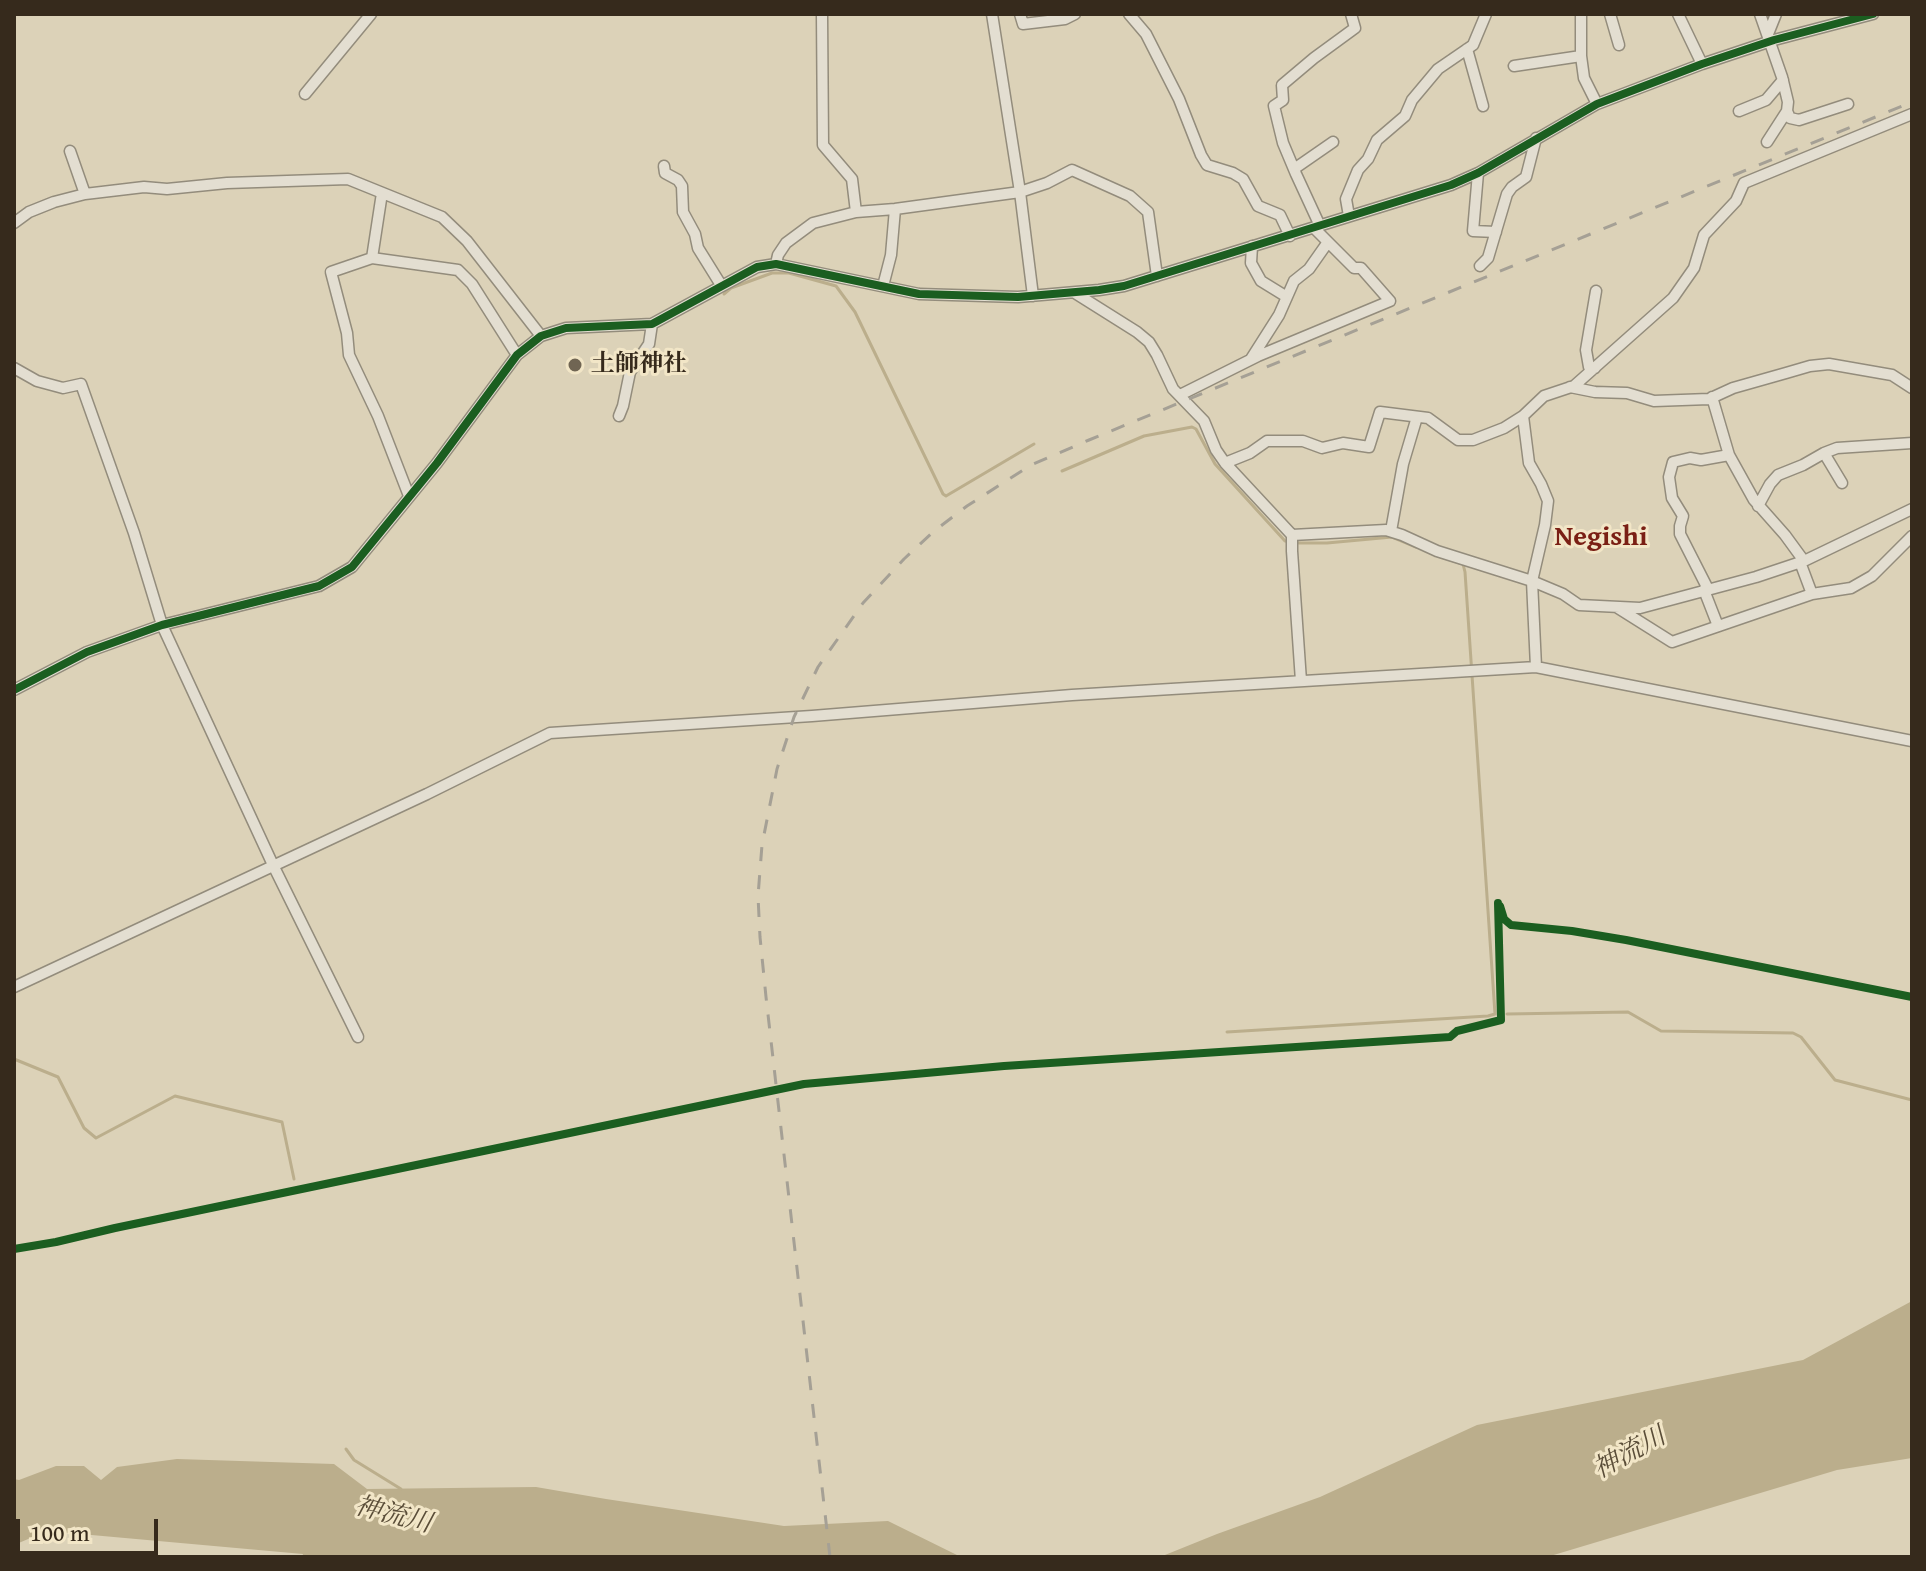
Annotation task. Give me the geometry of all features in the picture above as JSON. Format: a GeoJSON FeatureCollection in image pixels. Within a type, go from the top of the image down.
{"type":"FeatureCollection","features":[{"type":"Feature","properties":{"kind":"street"},"geometry":{"type":"LineString","coordinates":[[305,94],[371,14]]}},
{"type":"Feature","properties":{"kind":"street"},"geometry":{"type":"LineString","coordinates":[[822,14],[823,145],[852,179],[856,212]]}},
{"type":"Feature","properties":{"kind":"street"},"geometry":{"type":"LineString","coordinates":[[992,14],[1033,296]]}},
{"type":"Feature","properties":{"kind":"street"},"geometry":{"type":"LineString","coordinates":[[1020,14],[1023,24],[1065,19],[1075,14]]}},
{"type":"Feature","properties":{"kind":"street"},"geometry":{"type":"LineString","coordinates":[[1129,14],[1146,34],[1179,99],[1207,165],[1243,179],[1258,206],[1280,215],[1290,236]]}},
{"type":"Feature","properties":{"kind":"street"},"geometry":{"type":"LineString","coordinates":[[1349,216],[1346,199],[1358,170],[1368,159],[1377,140],[1405,116],[1412,100],[1438,69],[1473,45],[1486,14]]}},
{"type":"Feature","properties":{"kind":"street"},"geometry":{"type":"LineString","coordinates":[[1581,14],[1584,78],[1597,104]]}},
{"type":"Feature","properties":{"kind":"street"},"geometry":{"type":"LineString","coordinates":[[1610,14],[1619,45]]}},
{"type":"Feature","properties":{"kind":"street"},"geometry":{"type":"LineString","coordinates":[[1678,14],[1702,64]]}},
{"type":"Feature","properties":{"kind":"street"},"geometry":{"type":"LineString","coordinates":[[1760,14],[1788,102],[1787,111],[1767,142]]}},
{"type":"Feature","properties":{"kind":"street"},"geometry":{"type":"LineString","coordinates":[[1769,38],[1776,14]]}},
{"type":"Feature","properties":{"kind":"street"},"geometry":{"type":"LineString","coordinates":[[14,690],[87,652],[162,625],[328,582],[352,567],[437,463],[517,355],[541,336],[566,328],[652,324],[757,267],[776,264],[919,294],[1033,296],[1124,286],[1451,185],[1478,173],[1597,104],[1769,38],[1849,17],[1873,14]]}},
{"type":"Feature","properties":{"kind":"street"},"geometry":{"type":"LineString","coordinates":[[1180,395],[1251,359],[1390,301],[1361,268],[1354,268],[1328,242],[1317,227],[1283,143],[1274,106],[1283,100],[1282,85],[1355,28],[1355,16]]}},
{"type":"Feature","properties":{"kind":"street"},"geometry":{"type":"LineString","coordinates":[[1467,49],[1483,106]]}},
{"type":"Feature","properties":{"kind":"street"},"geometry":{"type":"LineString","coordinates":[[1514,66],[1581,56]]}},
{"type":"Feature","properties":{"kind":"street"},"geometry":{"type":"LineString","coordinates":[[1739,111],[1766,100],[1783,80]]}},
{"type":"Feature","properties":{"kind":"street"},"geometry":{"type":"LineString","coordinates":[[1787,111],[1790,118],[1799,120],[1848,104]]}},
{"type":"Feature","properties":{"kind":"street"},"geometry":{"type":"LineString","coordinates":[[1225,463],[1250,453],[1267,441],[1303,441],[1322,448],[1343,443],[1369,447],[1380,412],[1428,418],[1458,440],[1473,440],[1504,428],[1523,416],[1544,396],[1570,387],[1595,368],[1673,298],[1694,268],[1704,235],[1736,201],[1744,183],[1912,114]]}},
{"type":"Feature","properties":{"kind":"street"},"geometry":{"type":"LineString","coordinates":[[1480,266],[1488,258],[1507,194],[1526,177],[1536,138]]}},
{"type":"Feature","properties":{"kind":"street"},"geometry":{"type":"LineString","coordinates":[[1294,169],[1333,142]]}},
{"type":"Feature","properties":{"kind":"street"},"geometry":{"type":"LineString","coordinates":[[70,151],[85,194]]}},
{"type":"Feature","properties":{"kind":"street"},"geometry":{"type":"LineString","coordinates":[[664,166],[665,173],[682,186],[683,212],[695,234],[698,248],[721,285]]}},
{"type":"Feature","properties":{"kind":"street"},"geometry":{"type":"LineString","coordinates":[[776,264],[786,243],[813,223],[856,212],[1020,192],[1072,170],[1130,196],[1148,212],[1157,276]]}},
{"type":"Feature","properties":{"kind":"street"},"geometry":{"type":"LineString","coordinates":[[1478,173],[1473,231],[1496,232]]}},
{"type":"Feature","properties":{"kind":"street"},"geometry":{"type":"LineString","coordinates":[[14,223],[29,212],[85,194],[144,187],[167,189],[227,183],[348,179],[442,217],[454,227],[541,336]]}},
{"type":"Feature","properties":{"kind":"street"},"geometry":{"type":"LineString","coordinates":[[372,258],[382,193]]}},
{"type":"Feature","properties":{"kind":"street"},"geometry":{"type":"LineString","coordinates":[[883,286],[891,255],[895,209]]}},
{"type":"Feature","properties":{"kind":"street"},"geometry":{"type":"LineString","coordinates":[[1251,359],[1279,315],[1294,281],[1309,269],[1328,242]]}},
{"type":"Feature","properties":{"kind":"street"},"geometry":{"type":"LineString","coordinates":[[1252,246],[1251,263],[1261,281],[1287,297]]}},
{"type":"Feature","properties":{"kind":"street"},"geometry":{"type":"LineString","coordinates":[[409,496],[378,416],[349,355],[347,333],[331,272],[372,258],[458,270],[472,284],[517,355]]}},
{"type":"Feature","properties":{"kind":"street"},"geometry":{"type":"LineString","coordinates":[[1595,368],[1589,367],[1586,350],[1596,291]]}},
{"type":"Feature","properties":{"kind":"street"},"geometry":{"type":"LineString","coordinates":[[1075,293],[1149,342],[1173,389],[1204,421],[1225,463],[1292,535],[1301,681]]}},
{"type":"Feature","properties":{"kind":"street"},"geometry":{"type":"LineString","coordinates":[[619,416],[630,372],[649,344],[652,324]]}},
{"type":"Feature","properties":{"kind":"street"},"geometry":{"type":"LineString","coordinates":[[1570,387],[1627,393],[1654,401],[1709,399],[1733,388],[1810,366],[1829,364],[1892,375],[1912,388]]}},
{"type":"Feature","properties":{"kind":"street"},"geometry":{"type":"LineString","coordinates":[[14,368],[37,381],[63,388],[81,384],[134,533],[162,625],[273,865],[358,1037]]}},
{"type":"Feature","properties":{"kind":"street"},"geometry":{"type":"LineString","coordinates":[[1712,397],[1729,455],[1758,506],[1785,535],[1802,562],[1812,594]]}},
{"type":"Feature","properties":{"kind":"street"},"geometry":{"type":"LineString","coordinates":[[1523,416],[1529,463],[1548,501],[1532,581],[1536,667]]}},
{"type":"Feature","properties":{"kind":"street"},"geometry":{"type":"LineString","coordinates":[[1391,531],[1403,464],[1417,417]]}},
{"type":"Feature","properties":{"kind":"street"},"geometry":{"type":"LineString","coordinates":[[1758,506],[1778,475],[1824,453],[1837,448],[1912,443]]}},
{"type":"Feature","properties":{"kind":"street"},"geometry":{"type":"LineString","coordinates":[[1824,453],[1842,483]]}},
{"type":"Feature","properties":{"kind":"street"},"geometry":{"type":"LineString","coordinates":[[1718,626],[1706,590],[1680,534],[1683,516],[1672,498],[1669,477],[1673,462],[1729,455]]}},
{"type":"Feature","properties":{"kind":"street"},"geometry":{"type":"LineString","coordinates":[[1292,535],[1391,531],[1437,551],[1532,581],[1563,594],[1579,605],[1640,608],[1802,562],[1912,509]]}},
{"type":"Feature","properties":{"kind":"street"},"geometry":{"type":"LineString","coordinates":[[1618,608],[1672,642],[1812,594],[1851,588],[1872,576],[1912,536]]}},
{"type":"Feature","properties":{"kind":"street"},"geometry":{"type":"LineString","coordinates":[[14,987],[427,794],[550,733],[1072,695],[1536,667],[1912,741]]}},
{"type":"Feature","properties":{"kind":"water","name":"神流川"},"geometry":{"type":"Polygon","coordinates":[[[1912,1301],[1912,1458],[1837,1470],[1547,1557],[1160,1557],[1320,1497],[1477,1425],[1803,1360],[1912,1301]]]}},
{"type":"Feature","properties":{"kind":"water","name":"神流川"},"geometry":{"type":"Polygon","coordinates":[[[177,1459],[334,1464],[367,1489],[536,1487],[784,1526],[888,1521],[961,1557],[302,1557],[303,1554],[47,1531],[14,1545],[14,1479],[19,1480],[56,1466],[84,1466],[101,1480],[117,1467],[177,1459]]]}},
{"type":"Feature","properties":{"kind":"waterway"},"geometry":{"type":"LineString","coordinates":[[724,294],[731,288],[772,273],[789,273],[836,286],[855,312],[946,496],[1034,444]]}},
{"type":"Feature","properties":{"kind":"waterway"},"geometry":{"type":"LineString","coordinates":[[1062,471],[1144,436],[1192,427],[1215,464],[1285,541],[1327,543],[1392,537],[1416,547]]}},
{"type":"Feature","properties":{"kind":"waterway"},"geometry":{"type":"LineString","coordinates":[[1227,1032],[1495,1014],[1465,572],[1463,564],[1438,556]]}},
{"type":"Feature","properties":{"kind":"waterway"},"geometry":{"type":"LineString","coordinates":[[1507,1014],[1628,1012],[1661,1031],[1793,1033],[1801,1037],[1835,1080],[1912,1100]]}},
{"type":"Feature","properties":{"kind":"waterway"},"geometry":{"type":"LineString","coordinates":[[14,1059],[58,1077],[84,1128],[96,1138],[175,1096],[282,1122],[294,1179]]}},
{"type":"Feature","properties":{"kind":"waterway","name":"神流川"},"geometry":{"type":"LineString","coordinates":[[346,1449],[354,1460],[401,1489]]}},
{"type":"Feature","properties":{"kind":"railway"},"geometry":{"type":"LineString","coordinates":[[830,1557],[766,997],[758,896],[762,845],[777,769],[794,717],[818,667],[863,603],[933,532],[1031,465],[1912,102]]}},
{"type":"Feature","properties":{"kind":"cycle path"},"geometry":{"type":"LineString","coordinates":[[14,690],[87,652],[162,625],[319,586],[352,567],[437,463],[517,355],[541,336],[566,328],[652,324],[757,267],[776,264],[919,294],[1018,297],[1124,286],[1451,185],[1478,173],[1597,104],[1774,40],[1873,14]]}},
{"type":"Feature","properties":{"kind":"cycle path"},"geometry":{"type":"LineString","coordinates":[[14,1249],[804,1084],[1004,1066],[1450,1037],[1457,1031],[1501,1020],[1498,903]]}},
{"type":"Feature","properties":{"kind":"cycle path"},"geometry":{"type":"LineString","coordinates":[[1500,906],[1504,919],[1511,925],[1626,940],[1912,997]]}},
{"type":"Feature","properties":{"kind":"place","name":"土師神社"},"geometry":{"type":"Point","coordinates":[575,365]}},
{"type":"Feature","properties":{"kind":"district","name":"Negishi"},"geometry":{"type":"Point","coordinates":[1601,538]}}]}
